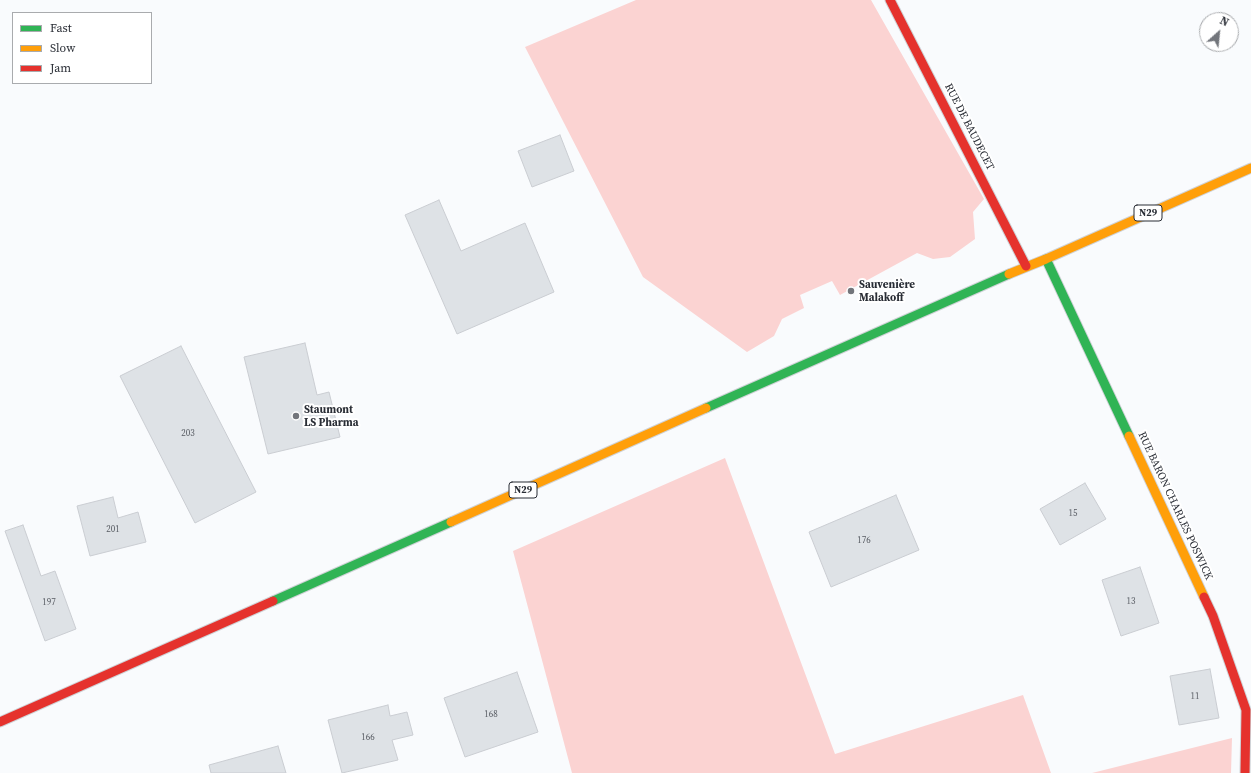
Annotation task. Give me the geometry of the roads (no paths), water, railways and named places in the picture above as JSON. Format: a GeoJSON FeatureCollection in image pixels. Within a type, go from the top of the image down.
{"type":"FeatureCollection","features":[{"type":"Feature","properties":{"kind":"main road","name":"RUE DE BAUDECET"},"geometry":{"type":"LineString","coordinates":[[890,0],[1026,266]]}},
{"type":"Feature","properties":{"kind":"main road","name":"N29"},"geometry":{"type":"LineString","coordinates":[[0,722],[1026,266],[1046,259],[1251,168]]}},
{"type":"Feature","properties":{"kind":"main road","name":"RUE BARON CHARLES POSWICK"},"geometry":{"type":"LineString","coordinates":[[1046,259],[1213,616],[1246,710],[1245,773]]}},
{"type":"Feature","properties":{"kind":"place","name":"Sauvenière Malakoff"},"geometry":{"type":"Point","coordinates":[851,291]}},
{"type":"Feature","properties":{"kind":"place","name":"Staumont LS Pharma"},"geometry":{"type":"Point","coordinates":[296,416]}}]}
